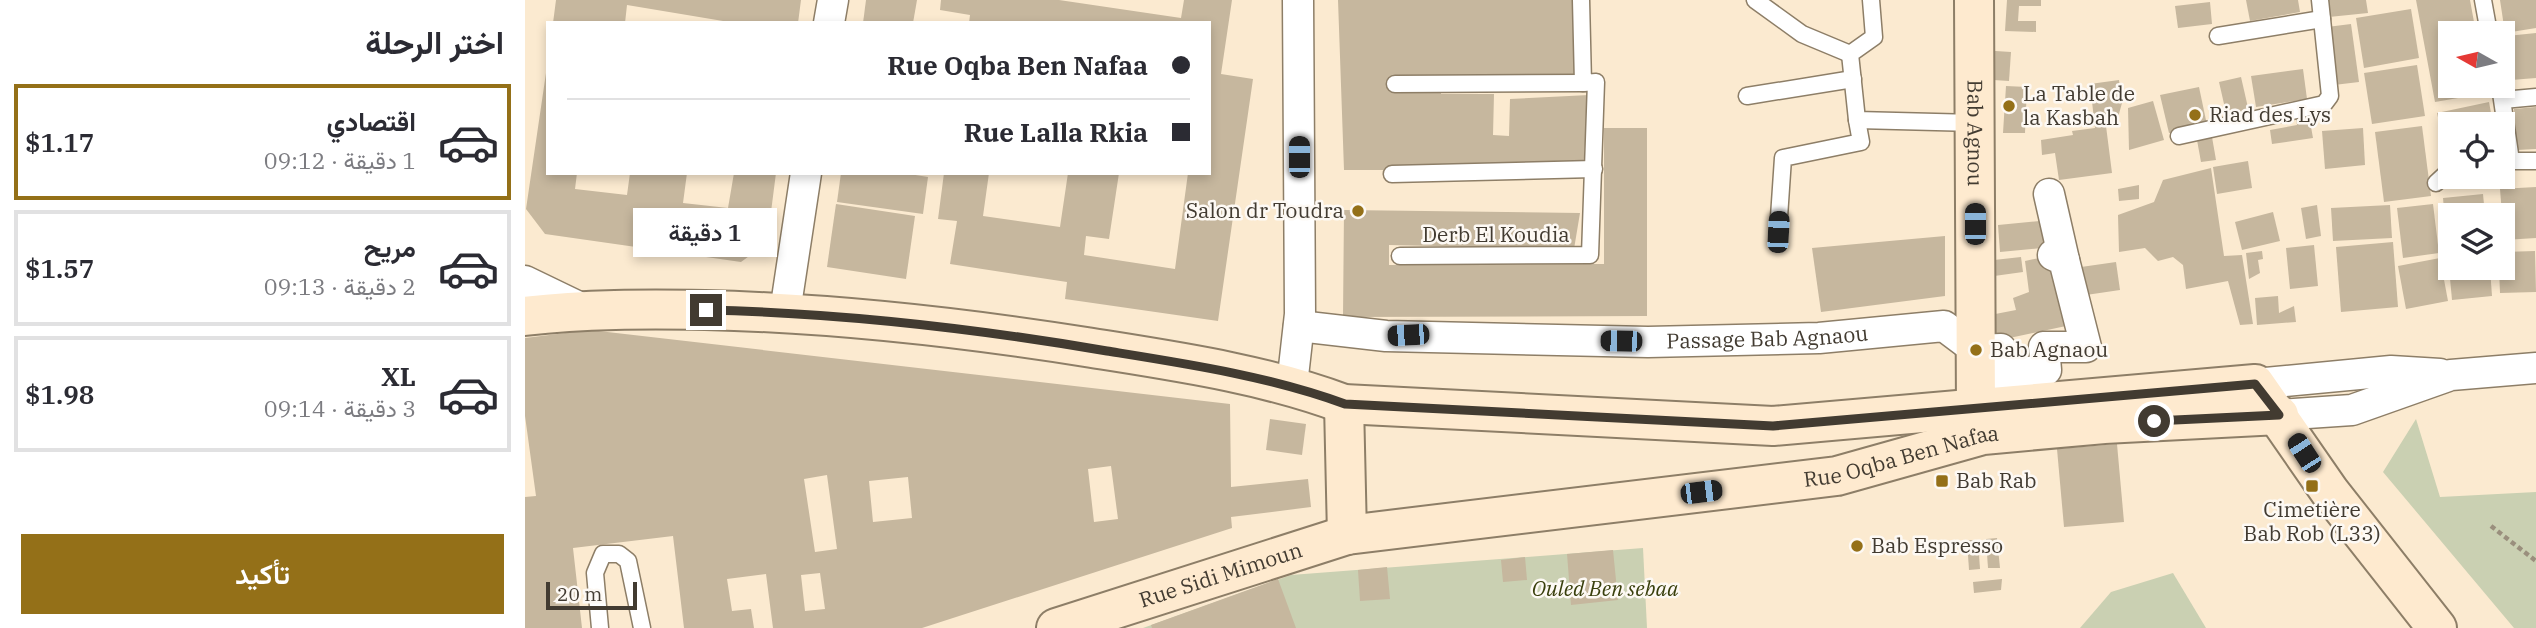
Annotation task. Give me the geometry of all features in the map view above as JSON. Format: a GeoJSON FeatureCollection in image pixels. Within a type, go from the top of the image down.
{"type":"FeatureCollection","features":[{"type":"Feature","properties":{"kind":"main road","name":"Bab Agnou"},"geometry":{"type":"LineString","coordinates":[[1974,0],[1976,350],[1979,422]]}},
{"type":"Feature","properties":{"kind":"main road","name":"Rue Oqba Ben Nafaa"},"geometry":{"type":"LineString","coordinates":[[525,316],[583,309],[785,312],[968,328],[1189,364],[1292,385],[1345,404],[1773,426],[1979,422],[2104,424],[2279,415]]}},
{"type":"Feature","properties":{"kind":"main road","name":"Rue Oqba Ben Nafaa"},"geometry":{"type":"LineString","coordinates":[[1347,535],[1837,476],[1979,422],[2255,384]]}},
{"type":"Feature","properties":{"kind":"main road"},"geometry":{"type":"LineString","coordinates":[[2255,384],[2330,492],[2437,628]]}},
{"type":"Feature","properties":{"kind":"main road"},"geometry":{"type":"LineString","coordinates":[[1345,404],[1347,535]]}},
{"type":"Feature","properties":{"kind":"main road","name":"Rue Sidi Mimoun"},"geometry":{"type":"LineString","coordinates":[[1056,628],[1347,535]]}},
{"type":"Feature","properties":{"kind":"street"},"geometry":{"type":"LineString","coordinates":[[829,21],[833,0]]}},
{"type":"Feature","properties":{"kind":"street"},"geometry":{"type":"LineString","coordinates":[[1292,385],[1299,326],[1298,0]]}},
{"type":"Feature","properties":{"kind":"street"},"geometry":{"type":"LineString","coordinates":[[785,312],[806,175]]}},
{"type":"Feature","properties":{"kind":"street","name":"Passage Bab Agnaou"},"geometry":{"type":"LineString","coordinates":[[1299,326],[1386,337],[1648,342],[1819,338],[1944,326],[1976,350],[2000,349],[2003,375],[2046,370],[2044,346],[2087,347],[2059,257],[2049,194]]}},
{"type":"Feature","properties":{"kind":"street"},"geometry":{"type":"LineString","coordinates":[[525,281],[583,309]]}},
{"type":"Feature","properties":{"kind":"street","name":"Rue Oqba Ben Nafaa"},"geometry":{"type":"LineString","coordinates":[[2255,384],[2391,371],[2451,375],[2536,368]]}},
{"type":"Feature","properties":{"kind":"street","name":"Rue Oqba Ben Nafaa"},"geometry":{"type":"LineString","coordinates":[[2279,415],[2352,410],[2451,375]]}},
{"type":"Feature","properties":{"kind":"lane","name":"Derb El Koudia"},"geometry":{"type":"LineString","coordinates":[[1400,256],[1590,256],[1596,82],[1583,83],[1581,0]]}},
{"type":"Feature","properties":{"kind":"lane"},"geometry":{"type":"LineString","coordinates":[[1755,0],[1802,34],[1850,54]]}},
{"type":"Feature","properties":{"kind":"lane"},"geometry":{"type":"LineString","coordinates":[[1850,54],[1874,37],[1871,0]]}},
{"type":"Feature","properties":{"kind":"lane"},"geometry":{"type":"LineString","coordinates":[[2179,136],[2324,104],[2330,96],[2320,0]]}},
{"type":"Feature","properties":{"kind":"lane"},"geometry":{"type":"LineString","coordinates":[[2483,0],[2487,21]]}},
{"type":"Feature","properties":{"kind":"lane"},"geometry":{"type":"LineString","coordinates":[[2218,36],[2322,19]]}},
{"type":"Feature","properties":{"kind":"lane"},"geometry":{"type":"LineString","coordinates":[[1778,232],[1776,159],[1861,142],[1850,54]]}},
{"type":"Feature","properties":{"kind":"lane"},"geometry":{"type":"LineString","coordinates":[[1747,96],[1853,79]]}},
{"type":"Feature","properties":{"kind":"lane"},"geometry":{"type":"LineString","coordinates":[[1395,84],[1583,83]]}},
{"type":"Feature","properties":{"kind":"lane"},"geometry":{"type":"LineString","coordinates":[[2515,95],[2536,97]]}},
{"type":"Feature","properties":{"kind":"lane"},"geometry":{"type":"LineString","coordinates":[[1857,120],[1975,123]]}},
{"type":"Feature","properties":{"kind":"lane"},"geometry":{"type":"LineString","coordinates":[[2515,162],[2536,161]]}},
{"type":"Feature","properties":{"kind":"lane"},"geometry":{"type":"LineString","coordinates":[[1392,174],[1594,169]]}},
{"type":"Feature","properties":{"kind":"lane"},"geometry":{"type":"LineString","coordinates":[[600,628],[596,573],[603,554],[619,554],[628,561],[642,628]]}},
{"type":"Feature","properties":{"kind":"path"},"geometry":{"type":"LineString","coordinates":[[2491,526],[2536,561]]}},
{"type":"Feature","properties":{"kind":"green space"},"geometry":{"type":"Polygon","coordinates":[[[2416,419],[2440,497],[2536,492],[2536,628],[2514,628],[2383,472],[2416,419]]]}},
{"type":"Feature","properties":{"kind":"green space","name":"Ouled Ben sebaa"},"geometry":{"type":"Polygon","coordinates":[[[1643,548],[1647,628],[1143,628],[1291,575],[1643,548]]]}},
{"type":"Feature","properties":{"kind":"green space"},"geometry":{"type":"Polygon","coordinates":[[[2173,573],[2206,628],[2080,628],[2111,592],[2173,573]]]}},
{"type":"Feature","properties":{"kind":"building"},"geometry":{"type":"Polygon","coordinates":[[[556,0],[801,0],[798,21],[723,21],[627,5],[625,21],[553,21],[556,0]]]}},
{"type":"Feature","properties":{"kind":"building"},"geometry":{"type":"Polygon","coordinates":[[[866,0],[917,0],[913,21],[863,21],[866,0]]]}},
{"type":"Feature","properties":{"kind":"building"},"geometry":{"type":"Polygon","coordinates":[[[941,0],[1059,0],[1181,18],[1184,0],[1232,0],[1221,74],[1253,79],[1218,321],[1065,299],[1067,282],[950,264],[957,221],[938,219],[944,175],[989,175],[983,216],[1060,227],[1068,175],[1119,175],[1109,239],[1086,236],[1084,255],[1175,269],[1188,175],[1211,175],[1211,21],[969,21],[970,15],[940,10],[941,0]]]}},
{"type":"Feature","properties":{"kind":"building"},"geometry":{"type":"Polygon","coordinates":[[[1338,0],[1575,0],[1575,74],[1441,77],[1441,94],[1494,94],[1493,135],[1509,136],[1510,99],[1589,95],[1583,170],[1344,170],[1338,0]]]}},
{"type":"Feature","properties":{"kind":"building"},"geometry":{"type":"Polygon","coordinates":[[[2007,0],[2041,0],[2041,6],[2019,6],[2018,21],[2036,21],[2036,32],[2005,31],[2007,0]]]}},
{"type":"Feature","properties":{"kind":"building"},"geometry":{"type":"Polygon","coordinates":[[[2246,0],[2298,0],[2300,12],[2250,21],[2246,0]]]}},
{"type":"Feature","properties":{"kind":"building"},"geometry":{"type":"Polygon","coordinates":[[[2327,0],[2366,0],[2368,13],[2329,17],[2327,0]]]}},
{"type":"Feature","properties":{"kind":"building"},"geometry":{"type":"Polygon","coordinates":[[[2416,0],[2470,0],[2474,21],[2438,21],[2438,98],[2458,98],[2435,102],[2416,0]]]}},
{"type":"Feature","properties":{"kind":"building"},"geometry":{"type":"Polygon","coordinates":[[[2500,0],[2536,0],[2536,28],[2515,31],[2515,21],[2503,21],[2500,0]]]}},
{"type":"Feature","properties":{"kind":"building"},"geometry":{"type":"Polygon","coordinates":[[[2210,2],[2212,24],[2178,28],[2175,6],[2210,2]]]}},
{"type":"Feature","properties":{"kind":"building"},"geometry":{"type":"Polygon","coordinates":[[[2411,9],[2419,58],[2364,68],[2356,18],[2411,9]]]}},
{"type":"Feature","properties":{"kind":"building"},"geometry":{"type":"Polygon","coordinates":[[[2351,24],[2359,82],[2334,85],[2327,27],[2351,24]]]}},
{"type":"Feature","properties":{"kind":"building"},"geometry":{"type":"Polygon","coordinates":[[[2536,33],[2536,78],[2515,80],[2515,35],[2536,33]]]}},
{"type":"Feature","properties":{"kind":"building"},"geometry":{"type":"Polygon","coordinates":[[[1980,50],[2011,52],[2009,81],[1978,79],[1980,50]]]}},
{"type":"Feature","properties":{"kind":"building"},"geometry":{"type":"Polygon","coordinates":[[[2417,65],[2425,116],[2372,124],[2364,73],[2417,65]]]}},
{"type":"Feature","properties":{"kind":"building"},"geometry":{"type":"Polygon","coordinates":[[[2303,69],[2307,99],[2256,107],[2251,76],[2303,69]]]}},
{"type":"Feature","properties":{"kind":"building"},"geometry":{"type":"Polygon","coordinates":[[[546,73],[546,175],[577,175],[575,189],[627,195],[630,175],[687,175],[683,203],[728,208],[734,175],[776,175],[767,243],[741,262],[545,234],[526,209],[546,73]]]}},
{"type":"Feature","properties":{"kind":"building"},"geometry":{"type":"Polygon","coordinates":[[[2241,77],[2249,112],[2227,117],[2219,82],[2241,77]]]}},
{"type":"Feature","properties":{"kind":"building"},"geometry":{"type":"Polygon","coordinates":[[[2119,80],[2122,103],[2117,121],[2106,126],[2112,173],[2059,180],[2055,153],[2042,155],[2041,140],[2095,128],[2090,84],[2119,80]]]}},
{"type":"Feature","properties":{"kind":"building"},"geometry":{"type":"Polygon","coordinates":[[[2006,86],[2027,87],[2025,133],[2003,133],[2006,86]]]}},
{"type":"Feature","properties":{"kind":"building"},"geometry":{"type":"Polygon","coordinates":[[[2199,87],[2207,125],[2169,133],[2160,95],[2199,87]]]}},
{"type":"Feature","properties":{"kind":"building"},"geometry":{"type":"Polygon","coordinates":[[[2153,101],[2164,140],[2129,150],[2128,108],[2153,101]]]}},
{"type":"Feature","properties":{"kind":"building"},"geometry":{"type":"Polygon","coordinates":[[[2489,102],[2491,112],[2442,112],[2489,102]]]}},
{"type":"Feature","properties":{"kind":"building"},"geometry":{"type":"Polygon","coordinates":[[[2536,107],[2536,149],[2517,150],[2514,109],[2536,107]]]}},
{"type":"Feature","properties":{"kind":"building"},"geometry":{"type":"Polygon","coordinates":[[[2308,110],[2313,138],[2272,144],[2270,130],[2297,125],[2295,113],[2308,110]]]}},
{"type":"Feature","properties":{"kind":"building"},"geometry":{"type":"Polygon","coordinates":[[[2422,126],[2431,196],[2384,202],[2375,132],[2422,126]]]}},
{"type":"Feature","properties":{"kind":"building"},"geometry":{"type":"Polygon","coordinates":[[[1604,128],[1647,128],[1647,316],[1343,317],[1344,210],[1580,213],[1574,249],[1389,245],[1389,265],[1604,264],[1604,128]]]}},
{"type":"Feature","properties":{"kind":"building"},"geometry":{"type":"Polygon","coordinates":[[[2363,128],[2365,165],[2325,169],[2322,131],[2363,128]]]}},
{"type":"Feature","properties":{"kind":"building"},"geometry":{"type":"Polygon","coordinates":[[[2212,137],[2216,160],[2201,162],[2197,140],[2212,137]]]}},
{"type":"Feature","properties":{"kind":"building"},"geometry":{"type":"Polygon","coordinates":[[[2248,161],[2252,188],[2217,194],[2213,167],[2248,161]]]}},
{"type":"Feature","properties":{"kind":"building"},"geometry":{"type":"Polygon","coordinates":[[[2211,168],[2224,256],[2242,255],[2253,324],[2240,325],[2228,281],[2186,289],[2183,265],[2173,257],[2158,261],[2145,248],[2119,252],[2118,215],[2154,202],[2163,180],[2211,168]]]}},
{"type":"Feature","properties":{"kind":"building"},"geometry":{"type":"Polygon","coordinates":[[[841,175],[928,177],[923,214],[837,202],[841,175]]]}},
{"type":"Feature","properties":{"kind":"building"},"geometry":{"type":"Polygon","coordinates":[[[2139,185],[2139,199],[2119,201],[2118,189],[2139,185]]]}},
{"type":"Feature","properties":{"kind":"building"},"geometry":{"type":"Polygon","coordinates":[[[2536,187],[2536,238],[2515,239],[2515,203],[2501,203],[2500,189],[2536,187]]]}},
{"type":"Feature","properties":{"kind":"building"},"geometry":{"type":"Polygon","coordinates":[[[2483,194],[2484,203],[2443,203],[2443,198],[2483,194]]]}},
{"type":"Feature","properties":{"kind":"building"},"geometry":{"type":"Polygon","coordinates":[[[836,204],[915,216],[906,279],[827,267],[836,204]]]}},
{"type":"Feature","properties":{"kind":"building"},"geometry":{"type":"Polygon","coordinates":[[[2433,204],[2438,253],[2403,258],[2397,208],[2433,204]]]}},
{"type":"Feature","properties":{"kind":"building"},"geometry":{"type":"Polygon","coordinates":[[[2317,205],[2321,236],[2306,239],[2301,208],[2317,205]]]}},
{"type":"Feature","properties":{"kind":"building"},"geometry":{"type":"Polygon","coordinates":[[[2390,205],[2392,238],[2333,241],[2331,208],[2390,205]]]}},
{"type":"Feature","properties":{"kind":"building"},"geometry":{"type":"Polygon","coordinates":[[[2273,212],[2280,241],[2242,250],[2235,222],[2273,212]]]}},
{"type":"Feature","properties":{"kind":"building"},"geometry":{"type":"Polygon","coordinates":[[[2050,220],[2052,247],[2000,252],[1998,225],[2050,220]]]}},
{"type":"Feature","properties":{"kind":"building"},"geometry":{"type":"Polygon","coordinates":[[[1945,236],[1945,296],[1821,312],[1812,248],[1945,236]]]}},
{"type":"Feature","properties":{"kind":"building"},"geometry":{"type":"Polygon","coordinates":[[[2393,242],[2398,307],[2341,312],[2336,247],[2393,242]]]}},
{"type":"Feature","properties":{"kind":"building"},"geometry":{"type":"Polygon","coordinates":[[[2314,245],[2318,286],[2290,289],[2286,248],[2314,245]]]}},
{"type":"Feature","properties":{"kind":"building"},"geometry":{"type":"Polygon","coordinates":[[[2262,251],[2263,259],[2258,260],[2260,273],[2249,279],[2246,253],[2262,251]]]}},
{"type":"Feature","properties":{"kind":"building"},"geometry":{"type":"Polygon","coordinates":[[[2535,251],[2536,292],[2500,293],[2499,280],[2515,280],[2515,252],[2535,251]]]}},
{"type":"Feature","properties":{"kind":"building"},"geometry":{"type":"Polygon","coordinates":[[[2053,255],[2066,326],[1986,343],[1985,316],[2016,310],[2013,298],[2029,292],[2025,261],[2053,255]]]}},
{"type":"Feature","properties":{"kind":"building"},"geometry":{"type":"Polygon","coordinates":[[[2021,257],[2023,272],[1987,277],[1985,261],[2021,257]]]}},
{"type":"Feature","properties":{"kind":"building"},"geometry":{"type":"Polygon","coordinates":[[[2438,258],[2438,280],[2444,280],[2448,301],[2406,309],[2398,266],[2438,258]]]}},
{"type":"Feature","properties":{"kind":"building"},"geometry":{"type":"Polygon","coordinates":[[[2116,262],[2120,290],[2086,295],[2081,267],[2116,262]]]}},
{"type":"Feature","properties":{"kind":"building"},"geometry":{"type":"Polygon","coordinates":[[[2450,280],[2491,280],[2492,296],[2452,300],[2450,280]]]}},
{"type":"Feature","properties":{"kind":"building"},"geometry":{"type":"Polygon","coordinates":[[[2278,296],[2279,313],[2294,306],[2296,322],[2257,325],[2255,298],[2278,296]]]}},
{"type":"Feature","properties":{"kind":"building"},"geometry":{"type":"Polygon","coordinates":[[[590,330],[1230,404],[1231,487],[1308,479],[1311,507],[1231,517],[1232,528],[922,628],[773,628],[766,574],[727,579],[732,611],[751,609],[754,628],[684,628],[673,536],[573,548],[582,628],[525,628],[525,497],[536,496],[525,416],[525,338],[590,330]],[[1111,466],[1088,469],[1094,522],[1118,519],[1111,466]],[[827,475],[804,479],[815,552],[837,549],[827,475]],[[908,477],[869,481],[873,522],[912,518],[908,477]],[[820,573],[801,575],[805,611],[825,609],[820,573]]]}},
{"type":"Feature","properties":{"kind":"building"},"geometry":{"type":"Polygon","coordinates":[[[1270,419],[1306,424],[1302,455],[1266,450],[1270,419]]]}},
{"type":"Feature","properties":{"kind":"building"},"geometry":{"type":"Polygon","coordinates":[[[2117,444],[2124,522],[2064,527],[2057,449],[2117,444]]]}},
{"type":"Feature","properties":{"kind":"building"},"geometry":{"type":"Polygon","coordinates":[[[1997,538],[2000,568],[1988,568],[1986,539],[1997,538]]]}},
{"type":"Feature","properties":{"kind":"building"},"geometry":{"type":"Polygon","coordinates":[[[1967,540],[1978,540],[1980,569],[1969,570],[1967,540]]]}},
{"type":"Feature","properties":{"kind":"building"},"geometry":{"type":"Polygon","coordinates":[[[1613,550],[1618,600],[1571,605],[1567,554],[1613,550]]]}},
{"type":"Feature","properties":{"kind":"building"},"geometry":{"type":"Polygon","coordinates":[[[1525,557],[1527,580],[1503,582],[1501,560],[1525,557]]]}},
{"type":"Feature","properties":{"kind":"building"},"geometry":{"type":"Polygon","coordinates":[[[1387,567],[1390,599],[1360,601],[1358,570],[1387,567]]]}},
{"type":"Feature","properties":{"kind":"building"},"geometry":{"type":"Polygon","coordinates":[[[1278,579],[1296,628],[1152,628],[1151,625],[1278,579]]]}},
{"type":"Feature","properties":{"kind":"building"},"geometry":{"type":"Polygon","coordinates":[[[2002,579],[2001,590],[1974,593],[1973,582],[2002,579]]]}},
{"type":"Feature","properties":{"kind":"place","name":"La Table de la Kasbah"},"geometry":{"type":"Point","coordinates":[2009,106]}},
{"type":"Feature","properties":{"kind":"place","name":"Riad des Lys"},"geometry":{"type":"Point","coordinates":[2195,115]}},
{"type":"Feature","properties":{"kind":"place","name":"Salon dr Toudra"},"geometry":{"type":"Point","coordinates":[1358,211]}},
{"type":"Feature","properties":{"kind":"place","name":"Bab Agnaou"},"geometry":{"type":"Point","coordinates":[1976,350]}},
{"type":"Feature","properties":{"kind":"place","name":"Bab Rab"},"geometry":{"type":"Point","coordinates":[1942,481]}},
{"type":"Feature","properties":{"kind":"place","name":"Cimetière Bab Rob (L33)"},"geometry":{"type":"Point","coordinates":[2312,486]}},
{"type":"Feature","properties":{"kind":"place","name":"Bab Espresso"},"geometry":{"type":"Point","coordinates":[1857,546]}},
{"type":"Feature","properties":{"kind":"route"},"geometry":{"type":"LineString","coordinates":[[706,310],[809,313],[968,328],[1241,374],[1292,385],[1345,404],[1773,426],[2255,384],[2279,415],[2154,421]]}}]}
